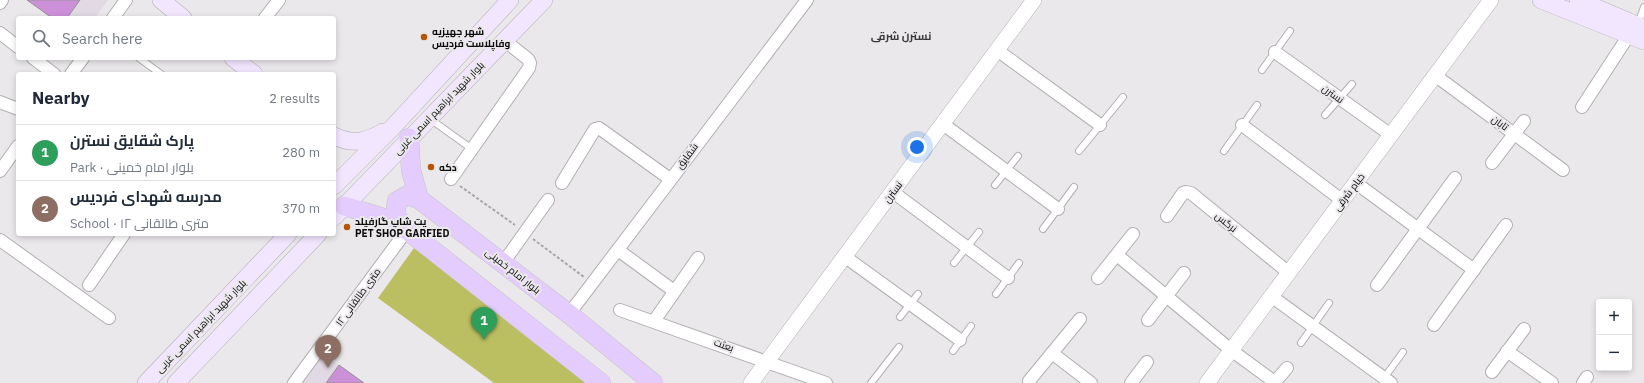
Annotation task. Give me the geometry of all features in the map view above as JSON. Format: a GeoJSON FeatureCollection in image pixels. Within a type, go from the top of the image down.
{"type":"FeatureCollection","features":[{"type":"Feature","properties":{"kind":"main road"},"geometry":{"type":"LineString","coordinates":[[161,0],[181,16]]}},
{"type":"Feature","properties":{"kind":"main road","name":"بلوار شهید ابراهیم اسمی غربی"},"geometry":{"type":"LineString","coordinates":[[336,184],[357,160],[392,128],[510,0]]}},
{"type":"Feature","properties":{"kind":"main road","name":"بلوار شهید ابراهیم اسمی غربی"},"geometry":{"type":"LineString","coordinates":[[339,211],[544,0]]}},
{"type":"Feature","properties":{"kind":"main road"},"geometry":{"type":"LineString","coordinates":[[1541,0],[1639,33]]}},
{"type":"Feature","properties":{"kind":"main road"},"geometry":{"type":"LineString","coordinates":[[1578,0],[1639,33]]}},
{"type":"Feature","properties":{"kind":"main road"},"geometry":{"type":"LineString","coordinates":[[236,60],[252,72]]}},
{"type":"Feature","properties":{"kind":"main road"},"geometry":{"type":"LineString","coordinates":[[336,138],[344,141],[359,141],[375,136],[392,128]]}},
{"type":"Feature","properties":{"kind":"main road"},"geometry":{"type":"LineString","coordinates":[[409,138],[411,170],[419,199]]}},
{"type":"Feature","properties":{"kind":"main road"},"geometry":{"type":"LineString","coordinates":[[336,139],[357,160]]}},
{"type":"Feature","properties":{"kind":"main road"},"geometry":{"type":"LineString","coordinates":[[407,230],[395,215],[397,201],[408,195],[419,199]]}},
{"type":"Feature","properties":{"kind":"main road","name":"بلوار امام خمینی"},"geometry":{"type":"LineString","coordinates":[[419,199],[569,314],[653,383]]}},
{"type":"Feature","properties":{"kind":"main road"},"geometry":{"type":"LineString","coordinates":[[339,211],[378,216],[407,230],[601,383]]}},
{"type":"Feature","properties":{"kind":"main road","name":"بلوار شهید ابراهیم اسمی غربی"},"geometry":{"type":"LineString","coordinates":[[146,383],[286,236]]}},
{"type":"Feature","properties":{"kind":"main road"},"geometry":{"type":"LineString","coordinates":[[176,383],[316,236]]}},
{"type":"Feature","properties":{"kind":"street"},"geometry":{"type":"LineString","coordinates":[[114,16],[126,0]]}},
{"type":"Feature","properties":{"kind":"street"},"geometry":{"type":"LineString","coordinates":[[267,16],[279,0]]}},
{"type":"Feature","properties":{"kind":"street","name":"شقایق"},"geometry":{"type":"LineString","coordinates":[[569,314],[807,0]]}},
{"type":"Feature","properties":{"kind":"street","name":"نسترن"},"geometry":{"type":"LineString","coordinates":[[751,383],[1034,0]]}},
{"type":"Feature","properties":{"kind":"street","name":"خیام شرقی"},"geometry":{"type":"LineString","coordinates":[[1207,383],[1491,0]]}},
{"type":"Feature","properties":{"kind":"street"},"geometry":{"type":"LineString","coordinates":[[0,33],[16,45]]}},
{"type":"Feature","properties":{"kind":"street"},"geometry":{"type":"LineString","coordinates":[[1582,107],[1639,33]]}},
{"type":"Feature","properties":{"kind":"street"},"geometry":{"type":"LineString","coordinates":[[451,179],[529,68],[530,63],[528,59],[505,41]]}},
{"type":"Feature","properties":{"kind":"street"},"geometry":{"type":"LineString","coordinates":[[997,50],[1100,125]]}},
{"type":"Feature","properties":{"kind":"street","name":"نسترن"},"geometry":{"type":"LineString","coordinates":[[1275,52],[1392,135]]}},
{"type":"Feature","properties":{"kind":"street"},"geometry":{"type":"LineString","coordinates":[[36,60],[51,72]]}},
{"type":"Feature","properties":{"kind":"street"},"geometry":{"type":"LineString","coordinates":[[72,72],[82,60]]}},
{"type":"Feature","properties":{"kind":"street","name":"تابان"},"geometry":{"type":"LineString","coordinates":[[1436,76],[1563,170]]}},
{"type":"Feature","properties":{"kind":"street"},"geometry":{"type":"LineString","coordinates":[[0,102],[16,108]]}},
{"type":"Feature","properties":{"kind":"street"},"geometry":{"type":"LineString","coordinates":[[1492,162],[1524,121]]}},
{"type":"Feature","properties":{"kind":"street"},"geometry":{"type":"LineString","coordinates":[[943,124],[1058,209]]}},
{"type":"Feature","properties":{"kind":"street"},"geometry":{"type":"LineString","coordinates":[[1242,125],[1343,201]]}},
{"type":"Feature","properties":{"kind":"street"},"geometry":{"type":"LineString","coordinates":[[562,183],[595,130],[599,128],[670,179]]}},
{"type":"Feature","properties":{"kind":"street"},"geometry":{"type":"LineString","coordinates":[[0,171],[16,151]]}},
{"type":"Feature","properties":{"kind":"street"},"geometry":{"type":"LineString","coordinates":[[1377,285],[1417,228],[1455,178]]}},
{"type":"Feature","properties":{"kind":"street"},"geometry":{"type":"LineString","coordinates":[[1356,183],[1474,270]]}},
{"type":"Feature","properties":{"kind":"street"},"geometry":{"type":"LineString","coordinates":[[893,192],[1008,278]]}},
{"type":"Feature","properties":{"kind":"street","name":"نرگس"},"geometry":{"type":"LineString","coordinates":[[1167,216],[1183,193],[1191,193],[1289,273]]}},
{"type":"Feature","properties":{"kind":"street"},"geometry":{"type":"LineString","coordinates":[[503,263],[548,200]]}},
{"type":"Feature","properties":{"kind":"street"},"geometry":{"type":"LineString","coordinates":[[1434,325],[1506,225]]}},
{"type":"Feature","properties":{"kind":"street","name":"۱۲ متری طالقانی"},"geometry":{"type":"LineString","coordinates":[[294,383],[407,230]]}},
{"type":"Feature","properties":{"kind":"street"},"geometry":{"type":"LineString","coordinates":[[1098,278],[1133,234]]}},
{"type":"Feature","properties":{"kind":"street"},"geometry":{"type":"LineString","coordinates":[[89,285],[123,236]]}},
{"type":"Feature","properties":{"kind":"street"},"geometry":{"type":"LineString","coordinates":[[0,240],[109,318]]}},
{"type":"Feature","properties":{"kind":"street"},"geometry":{"type":"LineString","coordinates":[[618,250],[674,291]]}},
{"type":"Feature","properties":{"kind":"street"},"geometry":{"type":"LineString","coordinates":[[1117,255],[1231,350],[1275,383],[1287,368]]}},
{"type":"Feature","properties":{"kind":"street"},"geometry":{"type":"LineString","coordinates":[[844,256],[960,340]]}},
{"type":"Feature","properties":{"kind":"street"},"geometry":{"type":"LineString","coordinates":[[654,321],[698,258]]}},
{"type":"Feature","properties":{"kind":"street"},"geometry":{"type":"LineString","coordinates":[[1148,320],[1184,273]]}},
{"type":"Feature","properties":{"kind":"street"},"geometry":{"type":"LineString","coordinates":[[1271,296],[1387,380]]}},
{"type":"Feature","properties":{"kind":"street","name":"بعثت"},"geometry":{"type":"LineString","coordinates":[[620,310],[768,361],[826,383]]}},
{"type":"Feature","properties":{"kind":"street"},"geometry":{"type":"LineString","coordinates":[[1029,381],[1080,319]]}},
{"type":"Feature","properties":{"kind":"street"},"geometry":{"type":"LineString","coordinates":[[1492,372],[1524,329]]}},
{"type":"Feature","properties":{"kind":"street"},"geometry":{"type":"LineString","coordinates":[[1507,350],[1552,383]]}},
{"type":"Feature","properties":{"kind":"street"},"geometry":{"type":"LineString","coordinates":[[1052,353],[1091,383]]}},
{"type":"Feature","properties":{"kind":"street"},"geometry":{"type":"LineString","coordinates":[[1131,383],[1147,362]]}},
{"type":"Feature","properties":{"kind":"lane"},"geometry":{"type":"LineString","coordinates":[[1639,33],[1644,7]]}},
{"type":"Feature","properties":{"kind":"lane"},"geometry":{"type":"LineString","coordinates":[[1262,70],[1290,31]]}},
{"type":"Feature","properties":{"kind":"lane"},"geometry":{"type":"LineString","coordinates":[[142,60],[158,72]]}},
{"type":"Feature","properties":{"kind":"lane"},"geometry":{"type":"LineString","coordinates":[[1325,115],[1352,84]]}},
{"type":"Feature","properties":{"kind":"lane"},"geometry":{"type":"LineString","coordinates":[[1079,151],[1123,97]]}},
{"type":"Feature","properties":{"kind":"lane"},"geometry":{"type":"LineString","coordinates":[[1224,151],[1258,105]]}},
{"type":"Feature","properties":{"kind":"lane"},"geometry":{"type":"LineString","coordinates":[[429,118],[472,150]]}},
{"type":"Feature","properties":{"kind":"lane"},"geometry":{"type":"LineString","coordinates":[[995,185],[1018,156]]}},
{"type":"Feature","properties":{"kind":"lane"},"geometry":{"type":"LineString","coordinates":[[1043,229],[1074,187]]}},
{"type":"Feature","properties":{"kind":"lane"},"geometry":{"type":"LineString","coordinates":[[954,263],[979,232]]}},
{"type":"Feature","properties":{"kind":"lane"},"geometry":{"type":"LineString","coordinates":[[996,294],[1019,263]]}},
{"type":"Feature","properties":{"kind":"lane"},"geometry":{"type":"LineString","coordinates":[[900,317],[918,294]]}},
{"type":"Feature","properties":{"kind":"lane"},"geometry":{"type":"LineString","coordinates":[[1301,343],[1329,303]]}},
{"type":"Feature","properties":{"kind":"lane"},"geometry":{"type":"LineString","coordinates":[[953,351],[971,326]]}},
{"type":"Feature","properties":{"kind":"lane"},"geometry":{"type":"LineString","coordinates":[[871,383],[899,347]]}},
{"type":"Feature","properties":{"kind":"lane"},"geometry":{"type":"LineString","coordinates":[[1387,380],[1403,352]]}},
{"type":"Feature","properties":{"kind":"shaded area"},"geometry":{"type":"Polygon","coordinates":[[[27,0],[108,0],[96,16],[49,16],[27,0]]]}},
{"type":"Feature","properties":{"kind":"shaded area"},"geometry":{"type":"Polygon","coordinates":[[[323,354],[364,383],[303,383],[323,354]]]}},
{"type":"Feature","properties":{"kind":"green space"},"geometry":{"type":"Polygon","coordinates":[[[414,248],[586,383],[494,383],[378,298],[414,248]]]}},
{"type":"Feature","properties":{"kind":"building"},"geometry":{"type":"Polygon","coordinates":[[[27,0],[80,0],[68,16],[49,16],[27,0]]]}},
{"type":"Feature","properties":{"kind":"building"},"geometry":{"type":"Polygon","coordinates":[[[339,365],[364,383],[326,383],[339,365]]]}},
{"type":"Feature","properties":{"kind":"place","name":"شهر جهیزیه وفاپلاست فردیس"},"geometry":{"type":"Point","coordinates":[424,37]}},
{"type":"Feature","properties":{"kind":"place","name":"دکه"},"geometry":{"type":"Point","coordinates":[431,167]}},
{"type":"Feature","properties":{"kind":"place","name":"پت شاپ گارفیلد PET SHOP GARFIED"},"geometry":{"type":"Point","coordinates":[347,227]}},
{"type":"Feature","properties":{"kind":"place","name":"پارک شقایق نسترن"},"geometry":{"type":"Point","coordinates":[484,340]}},
{"type":"Feature","properties":{"kind":"place","name":"مدرسه شهدای فردیس"},"geometry":{"type":"Point","coordinates":[328,368]}},
{"type":"Feature","properties":{"kind":"district","name":"نسترن شرقی"},"geometry":{"type":"Point","coordinates":[901,36]}}]}
